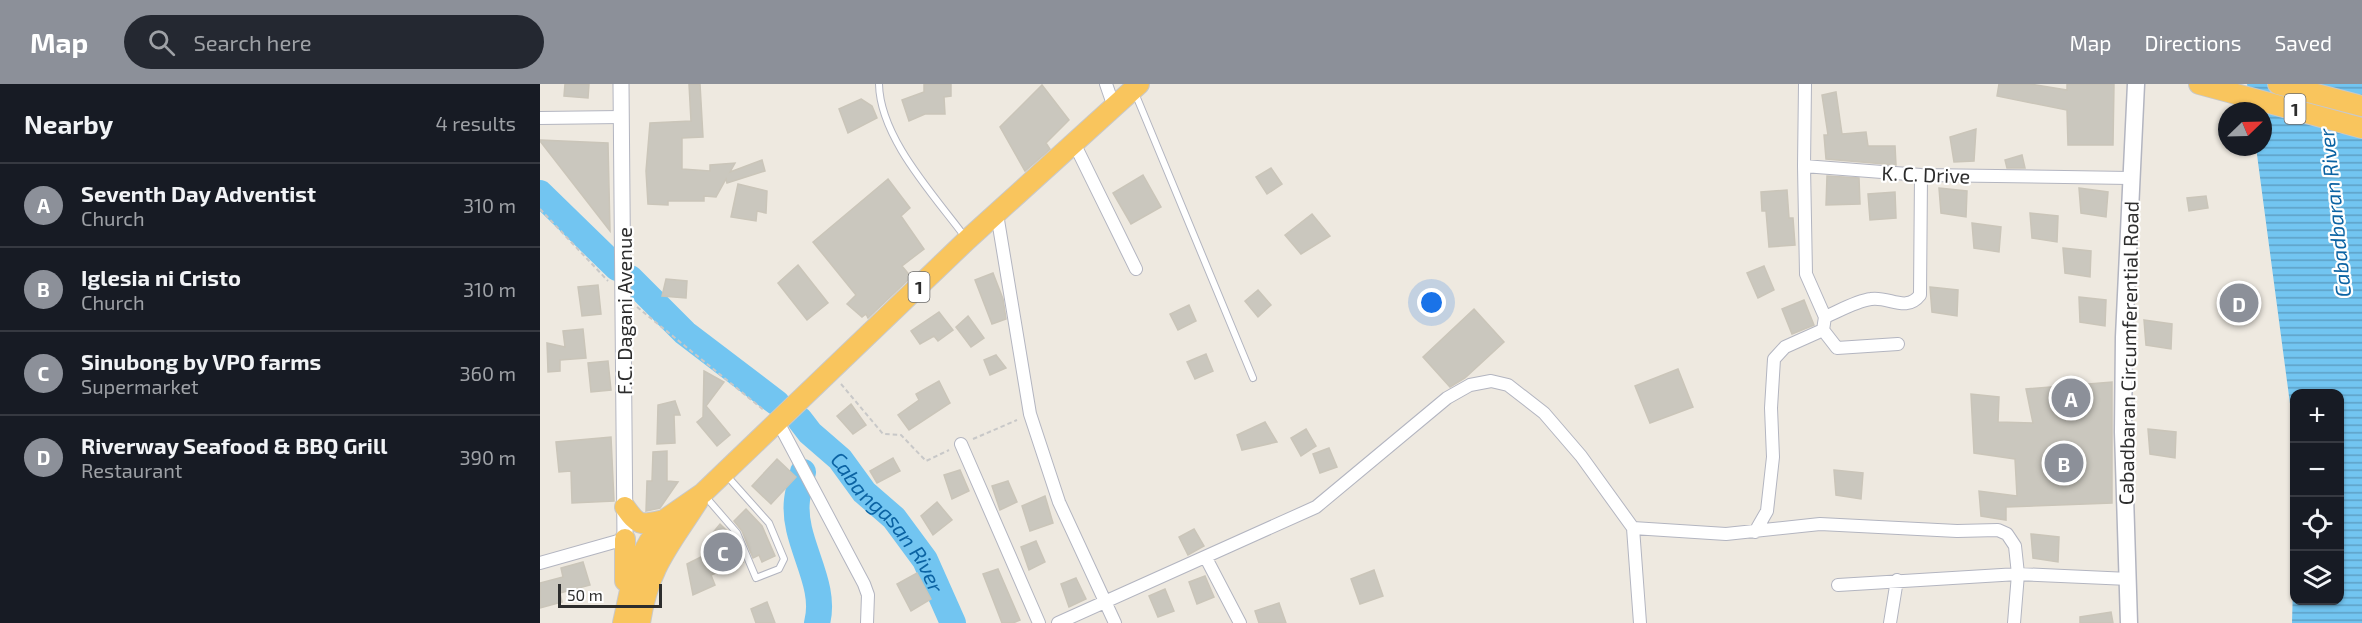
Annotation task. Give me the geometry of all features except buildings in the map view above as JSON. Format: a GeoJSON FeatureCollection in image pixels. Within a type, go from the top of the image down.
{"type":"FeatureCollection","features":[{"type":"Feature","properties":{"kind":"highway","name":"1"},"geometry":{"type":"LineString","coordinates":[[2199,84],[2362,128]]}},
{"type":"Feature","properties":{"kind":"highway","name":"1"},"geometry":{"type":"LineString","coordinates":[[2278,84],[2362,106]]}},
{"type":"Feature","properties":{"kind":"highway","name":"1"},"geometry":{"type":"LineString","coordinates":[[640,623],[654,569],[662,552],[703,494],[967,240],[1075,145],[1136,87]]}},
{"type":"Feature","properties":{"kind":"highway","name":"1"},"geometry":{"type":"LineString","coordinates":[[624,615],[635,567],[664,520],[703,494]]}},
{"type":"Feature","properties":{"kind":"highway"},"geometry":{"type":"LineString","coordinates":[[625,507],[635,522],[643,524],[664,520]]}},
{"type":"Feature","properties":{"kind":"highway"},"geometry":{"type":"LineString","coordinates":[[624,615],[626,538]]}},
{"type":"Feature","properties":{"kind":"main road","name":"Cabadbaran Circumferential Road"},"geometry":{"type":"LineString","coordinates":[[2128,623],[2129,579],[2123,432],[2130,178],[2136,84]]}},
{"type":"Feature","properties":{"kind":"street","name":"F.C. Dagani Avenue"},"geometry":{"type":"LineString","coordinates":[[621,84],[626,538]]}},
{"type":"Feature","properties":{"kind":"street"},"geometry":{"type":"LineString","coordinates":[[1106,84],[1114,107]]}},
{"type":"Feature","properties":{"kind":"street"},"geometry":{"type":"LineString","coordinates":[[1805,84],[1806,274],[1825,317],[1823,330],[1837,348],[1898,344]]}},
{"type":"Feature","properties":{"kind":"street"},"geometry":{"type":"LineString","coordinates":[[540,118],[621,117]]}},
{"type":"Feature","properties":{"kind":"street"},"geometry":{"type":"LineString","coordinates":[[1075,145],[1136,269]]}},
{"type":"Feature","properties":{"kind":"street","name":"K. C. Drive"},"geometry":{"type":"LineString","coordinates":[[1804,166],[1921,175],[2130,178]]}},
{"type":"Feature","properties":{"kind":"street"},"geometry":{"type":"LineString","coordinates":[[1825,317],[1868,299],[1882,298],[1905,304],[1915,301],[1920,295],[1921,175]]}},
{"type":"Feature","properties":{"kind":"street"},"geometry":{"type":"LineString","coordinates":[[997,214],[1030,414],[1059,502],[1115,623]]}},
{"type":"Feature","properties":{"kind":"street"},"geometry":{"type":"LineString","coordinates":[[1755,532],[1767,511],[1771,468],[1774,359],[1785,347],[1823,330]]}},
{"type":"Feature","properties":{"kind":"street"},"geometry":{"type":"LineString","coordinates":[[1058,623],[1316,507],[1447,398],[1470,385],[1491,381],[1508,386],[1544,412],[1581,456],[1633,528],[1640,623]]}},
{"type":"Feature","properties":{"kind":"street"},"geometry":{"type":"LineString","coordinates":[[778,422],[864,584],[868,596],[867,623]]}},
{"type":"Feature","properties":{"kind":"street"},"geometry":{"type":"LineString","coordinates":[[961,444],[1039,623]]}},
{"type":"Feature","properties":{"kind":"street"},"geometry":{"type":"LineString","coordinates":[[1633,528],[1726,534],[1820,525],[1957,531],[1998,530],[2012,539],[2015,546],[2018,574],[2014,623]]}},
{"type":"Feature","properties":{"kind":"street"},"geometry":{"type":"LineString","coordinates":[[540,563],[626,538]]}},
{"type":"Feature","properties":{"kind":"street"},"geometry":{"type":"LineString","coordinates":[[1206,558],[1240,623]]}},
{"type":"Feature","properties":{"kind":"street"},"geometry":{"type":"LineString","coordinates":[[1838,585],[2018,574],[2129,579]]}},
{"type":"Feature","properties":{"kind":"street"},"geometry":{"type":"LineString","coordinates":[[1890,623],[1897,580]]}},
{"type":"Feature","properties":{"kind":"lane"},"geometry":{"type":"LineString","coordinates":[[879,84],[886,120],[900,147],[967,240]]}},
{"type":"Feature","properties":{"kind":"lane"},"geometry":{"type":"LineString","coordinates":[[1136,87],[1253,378]]}},
{"type":"Feature","properties":{"kind":"lane"},"geometry":{"type":"LineString","coordinates":[[703,494],[737,533],[756,578],[779,569],[784,559],[769,523],[724,473]]}},
{"type":"Feature","properties":{"kind":"path"},"geometry":{"type":"LineString","coordinates":[[540,209],[624,297],[721,373],[778,422]]}},
{"type":"Feature","properties":{"kind":"path"},"geometry":{"type":"LineString","coordinates":[[831,373],[884,434],[901,435],[926,461],[1030,414]]}},
{"type":"Feature","properties":{"kind":"water","name":"Cabadbaran River"},"geometry":{"type":"Polygon","coordinates":[[[2247,84],[2362,84],[2362,623],[2292,623],[2292,605],[2344,605],[2344,389],[2290,389],[2290,404],[2257,156],[2272,156],[2272,102],[2250,102],[2247,84]]]}},
{"type":"Feature","properties":{"kind":"waterway","name":"Cabangasan River"},"geometry":{"type":"LineString","coordinates":[[540,193],[617,268]]}},
{"type":"Feature","properties":{"kind":"waterway","name":"Cabangasan River"},"geometry":{"type":"LineString","coordinates":[[630,278],[685,333],[777,403]]}},
{"type":"Feature","properties":{"kind":"waterway","name":"Cabangasan River"},"geometry":{"type":"LineString","coordinates":[[800,420],[810,433],[840,459],[864,492],[894,518],[925,560],[953,623]]}},
{"type":"Feature","properties":{"kind":"waterway","name":"Cabangasan River"},"geometry":{"type":"LineString","coordinates":[[803,472],[797,497],[797,516],[818,592],[817,623]]}},
{"type":"Feature","properties":{"kind":"place","name":"Riverway Seafood & BBQ Grill"},"geometry":{"type":"Point","coordinates":[2239,303]}},
{"type":"Feature","properties":{"kind":"place","name":"Seventh Day Adventist"},"geometry":{"type":"Point","coordinates":[2071,398]}},
{"type":"Feature","properties":{"kind":"place","name":"Iglesia ni Cristo"},"geometry":{"type":"Point","coordinates":[2064,463]}},
{"type":"Feature","properties":{"kind":"place","name":"Sinubong by VPO farms"},"geometry":{"type":"Point","coordinates":[723,552]}}]}
